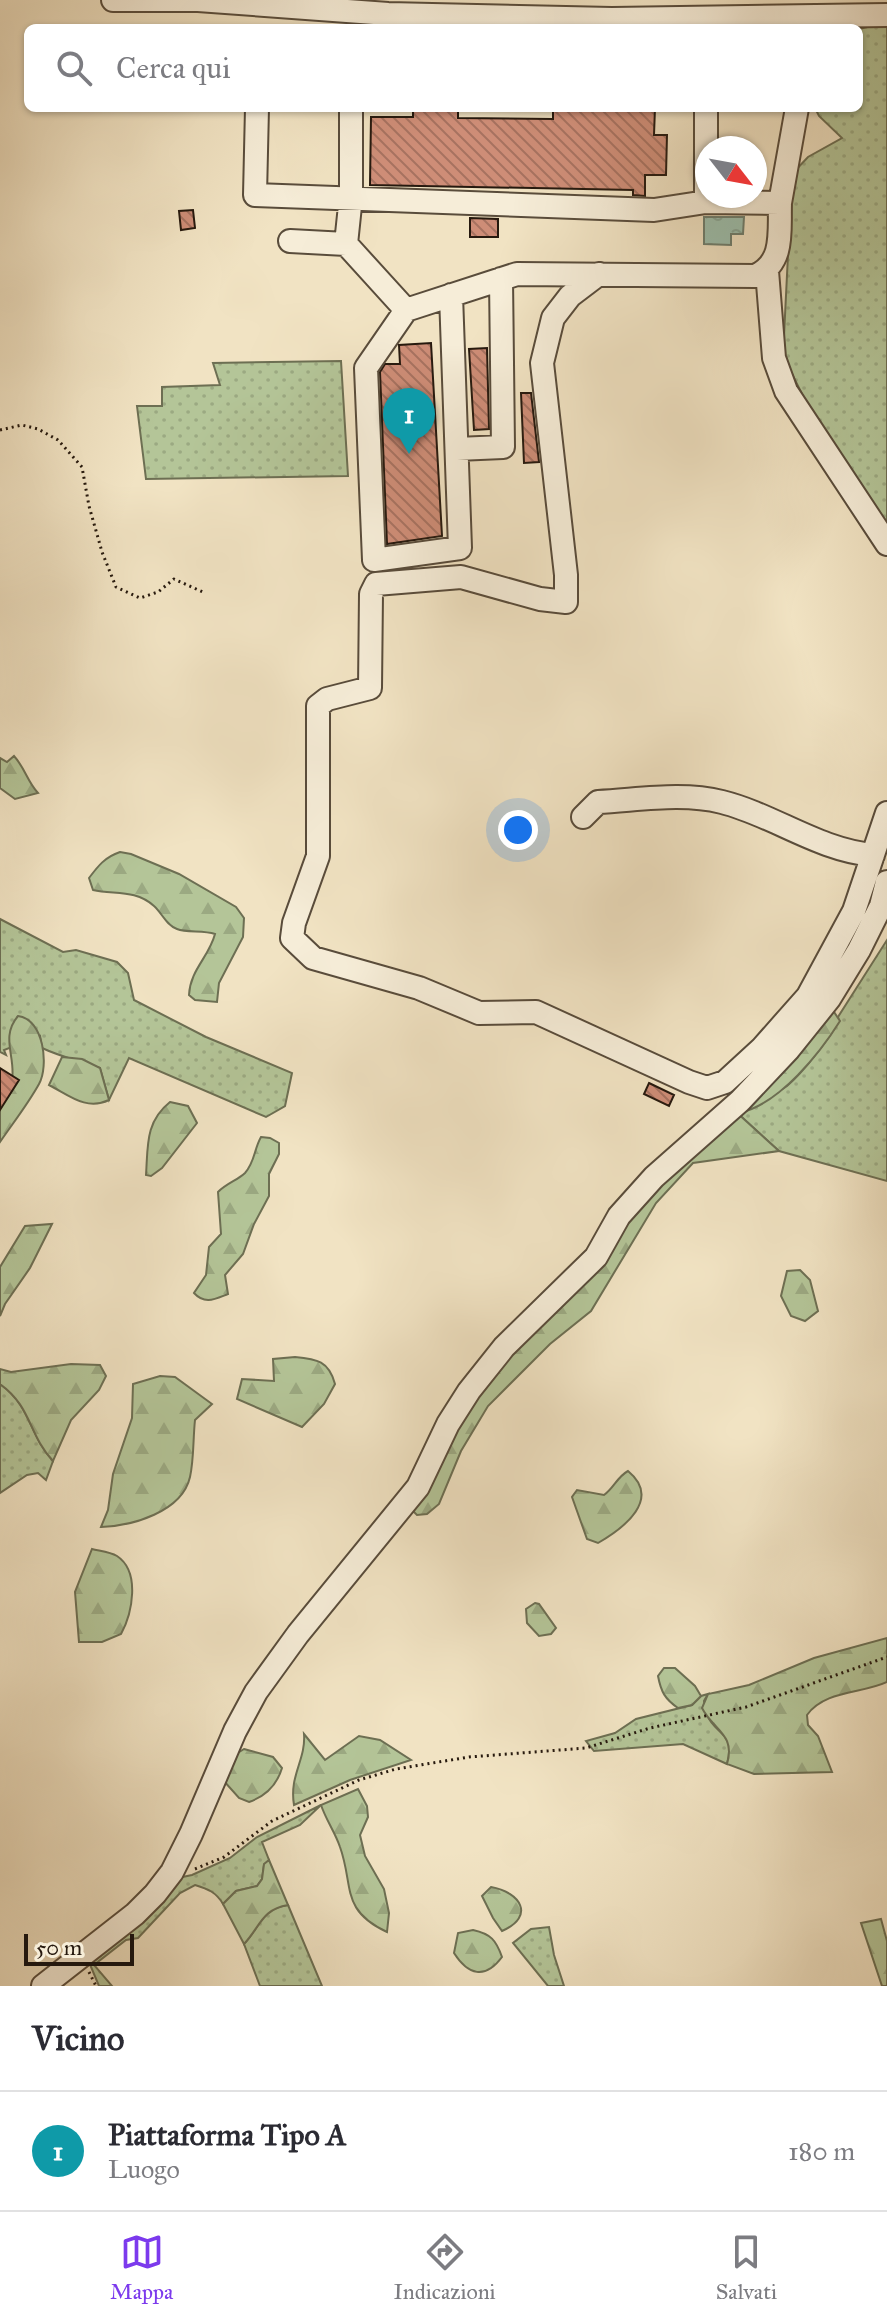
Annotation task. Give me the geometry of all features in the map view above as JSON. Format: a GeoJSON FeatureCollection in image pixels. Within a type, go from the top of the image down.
{"type":"FeatureCollection","features":[{"type":"Feature","properties":{"kind":"street"},"geometry":{"type":"LineString","coordinates":[[113,0],[198,0],[388,14],[612,19],[696,9],[724,23],[777,8],[819,8],[887,15]]}},
{"type":"Feature","properties":{"kind":"street"},"geometry":{"type":"LineString","coordinates":[[257,112],[255,195],[351,196],[654,210],[695,204]]}},
{"type":"Feature","properties":{"kind":"street"},"geometry":{"type":"LineString","coordinates":[[346,244],[351,196],[351,112]]}},
{"type":"Feature","properties":{"kind":"street"},"geometry":{"type":"LineString","coordinates":[[706,112],[706,136]]}},
{"type":"Feature","properties":{"kind":"street"},"geometry":{"type":"LineString","coordinates":[[451,295],[460,548],[374,560],[366,368],[406,310],[451,295],[517,274],[755,276],[767,271],[778,256],[780,203],[796,112]]}},
{"type":"Feature","properties":{"kind":"street"},"geometry":{"type":"LineString","coordinates":[[767,203],[780,203]]}},
{"type":"Feature","properties":{"kind":"street"},"geometry":{"type":"LineString","coordinates":[[290,241],[346,244],[406,310]]}},
{"type":"Feature","properties":{"kind":"street"},"geometry":{"type":"LineString","coordinates":[[767,271],[774,358],[786,391],[887,544]]}},
{"type":"Feature","properties":{"kind":"street"},"geometry":{"type":"LineString","coordinates":[[554,274],[570,296]]}},
{"type":"Feature","properties":{"kind":"street"},"geometry":{"type":"LineString","coordinates":[[599,274],[570,296],[553,318],[542,363],[565,561],[566,602],[540,599],[461,577],[376,584],[371,594],[370,688],[327,699],[318,706],[318,856],[294,923],[292,938],[313,958],[419,988],[479,1013],[536,1012],[707,1088],[725,1082],[762,1048],[808,996],[854,911],[887,813]]}},
{"type":"Feature","properties":{"kind":"street"},"geometry":{"type":"LineString","coordinates":[[457,449],[503,447],[501,279]]}},
{"type":"Feature","properties":{"kind":"street"},"geometry":{"type":"LineString","coordinates":[[583,817],[598,802],[687,796],[723,802],[849,853],[873,855]]}},
{"type":"Feature","properties":{"kind":"street"},"geometry":{"type":"LineString","coordinates":[[43,1986],[135,1914],[172,1872],[256,1692],[298,1634],[418,1487],[448,1424],[469,1391],[504,1347],[596,1257],[619,1216],[654,1177],[740,1101],[789,1049],[829,999],[859,950],[881,906],[887,882]]}},
{"type":"Feature","properties":{"kind":"path"},"geometry":{"type":"LineString","coordinates":[[0,430],[22,425],[38,429],[58,440],[82,467],[102,552],[116,587],[140,598],[158,592],[174,579],[205,593]]}},
{"type":"Feature","properties":{"kind":"path"},"geometry":{"type":"LineString","coordinates":[[172,1872],[199,1869],[224,1857],[272,1821],[359,1780],[396,1769],[469,1757],[586,1748],[650,1728],[746,1707],[887,1657]]}},
{"type":"Feature","properties":{"kind":"green space"},"geometry":{"type":"Polygon","coordinates":[[[887,26],[887,536],[818,426],[783,356],[792,174],[808,157],[842,138],[817,112],[863,112],[863,28],[887,26]]]}},
{"type":"Feature","properties":{"kind":"green space"},"geometry":{"type":"Polygon","coordinates":[[[341,361],[348,476],[146,479],[137,406],[162,406],[162,387],[220,385],[213,363],[341,361]]]}},
{"type":"Feature","properties":{"kind":"green space"},"geometry":{"type":"Polygon","coordinates":[[[14,756],[38,793],[15,799],[0,788],[0,758],[7,762],[14,756]]]}},
{"type":"Feature","properties":{"kind":"green space"},"geometry":{"type":"Polygon","coordinates":[[[120,852],[179,874],[236,907],[244,918],[243,937],[219,983],[217,1002],[195,1000],[189,995],[193,978],[215,934],[173,927],[154,906],[139,897],[93,890],[89,878],[102,862],[120,852]]]}},
{"type":"Feature","properties":{"kind":"green space"},"geometry":{"type":"Polygon","coordinates":[[[0,919],[63,952],[76,950],[117,962],[128,973],[134,1000],[206,1037],[292,1073],[285,1106],[266,1117],[129,1058],[109,1100],[100,1068],[42,1048],[40,1036],[4,1050],[6,1055],[0,1052],[0,919]]]}},
{"type":"Feature","properties":{"kind":"green space"},"geometry":{"type":"Polygon","coordinates":[[[887,940],[887,1181],[779,1151],[735,1111],[781,1090],[800,1073],[834,1029],[838,1017],[887,940]]]}},
{"type":"Feature","properties":{"kind":"green space"},"geometry":{"type":"Polygon","coordinates":[[[830,1011],[840,1021],[798,1075],[771,1098],[742,1112],[830,1011]]]}},
{"type":"Feature","properties":{"kind":"green space"},"geometry":{"type":"Polygon","coordinates":[[[18,1016],[34,1025],[39,1034],[44,1066],[39,1084],[0,1142],[0,1109],[13,1072],[10,1032],[18,1016]]]}},
{"type":"Feature","properties":{"kind":"green space"},"geometry":{"type":"Polygon","coordinates":[[[62,1057],[82,1059],[100,1068],[109,1100],[85,1103],[49,1085],[62,1057]]]}},
{"type":"Feature","properties":{"kind":"green space"},"geometry":{"type":"Polygon","coordinates":[[[170,1102],[188,1106],[197,1123],[162,1168],[151,1176],[146,1175],[152,1126],[170,1102]]]}},
{"type":"Feature","properties":{"kind":"green space"},"geometry":{"type":"Polygon","coordinates":[[[735,1111],[779,1151],[693,1163],[656,1203],[591,1311],[550,1344],[488,1406],[461,1451],[439,1504],[427,1514],[417,1515],[411,1509],[470,1401],[617,1224],[735,1111]]]}},
{"type":"Feature","properties":{"kind":"green space"},"geometry":{"type":"Polygon","coordinates":[[[261,1137],[279,1143],[279,1154],[269,1174],[269,1196],[243,1254],[225,1275],[228,1294],[210,1300],[202,1299],[194,1293],[206,1275],[209,1247],[221,1234],[218,1192],[245,1173],[261,1137]]]}},
{"type":"Feature","properties":{"kind":"green space"},"geometry":{"type":"Polygon","coordinates":[[[52,1224],[30,1268],[0,1316],[0,1267],[25,1226],[52,1224]]]}},
{"type":"Feature","properties":{"kind":"green space"},"geometry":{"type":"Polygon","coordinates":[[[800,1270],[810,1280],[818,1311],[805,1321],[791,1316],[781,1296],[787,1271],[800,1270]]]}},
{"type":"Feature","properties":{"kind":"green space"},"geometry":{"type":"Polygon","coordinates":[[[295,1357],[326,1366],[335,1384],[324,1404],[302,1427],[237,1399],[242,1379],[274,1381],[273,1359],[295,1357]]]}},
{"type":"Feature","properties":{"kind":"green space"},"geometry":{"type":"Polygon","coordinates":[[[71,1364],[100,1365],[106,1376],[99,1390],[71,1420],[53,1461],[18,1402],[0,1384],[0,1369],[11,1372],[71,1364]]]}},
{"type":"Feature","properties":{"kind":"green space"},"geometry":{"type":"Polygon","coordinates":[[[160,1376],[175,1377],[212,1404],[195,1420],[190,1477],[177,1499],[154,1515],[127,1524],[101,1527],[108,1510],[113,1474],[132,1418],[133,1384],[160,1376]]]}},
{"type":"Feature","properties":{"kind":"green space"},"geometry":{"type":"Polygon","coordinates":[[[0,1384],[18,1402],[53,1461],[46,1480],[38,1473],[27,1475],[0,1493],[0,1384]]]}},
{"type":"Feature","properties":{"kind":"green space"},"geometry":{"type":"Polygon","coordinates":[[[628,1471],[638,1482],[641,1492],[636,1512],[598,1543],[587,1539],[572,1497],[577,1490],[604,1495],[628,1471]]]}},
{"type":"Feature","properties":{"kind":"green space"},"geometry":{"type":"Polygon","coordinates":[[[92,1549],[117,1556],[125,1563],[132,1582],[131,1605],[121,1634],[102,1642],[79,1642],[75,1592],[92,1549]]]}},
{"type":"Feature","properties":{"kind":"green space"},"geometry":{"type":"Polygon","coordinates":[[[539,1604],[556,1628],[551,1634],[539,1636],[527,1623],[526,1609],[539,1604]]]}},
{"type":"Feature","properties":{"kind":"green space"},"geometry":{"type":"Polygon","coordinates":[[[887,1638],[887,1682],[824,1701],[807,1715],[808,1725],[818,1736],[832,1772],[754,1774],[727,1764],[726,1739],[702,1708],[708,1694],[749,1685],[814,1658],[887,1638]]]}},
{"type":"Feature","properties":{"kind":"green space"},"geometry":{"type":"Polygon","coordinates":[[[664,1668],[675,1668],[695,1686],[701,1696],[692,1705],[678,1708],[667,1698],[658,1676],[664,1668]]]}},
{"type":"Feature","properties":{"kind":"green space"},"geometry":{"type":"Polygon","coordinates":[[[708,1694],[704,1701],[706,1712],[729,1746],[727,1764],[683,1744],[594,1751],[586,1741],[615,1733],[636,1719],[692,1705],[708,1694]]]}},
{"type":"Feature","properties":{"kind":"green space"},"geometry":{"type":"Polygon","coordinates":[[[304,1734],[325,1760],[359,1736],[380,1740],[411,1760],[350,1780],[294,1805],[294,1785],[303,1752],[304,1734]]]}},
{"type":"Feature","properties":{"kind":"green space"},"geometry":{"type":"Polygon","coordinates":[[[244,1749],[273,1757],[282,1768],[270,1789],[249,1802],[239,1798],[223,1780],[233,1756],[244,1749]]]}},
{"type":"Feature","properties":{"kind":"green space"},"geometry":{"type":"Polygon","coordinates":[[[358,1789],[367,1806],[368,1817],[360,1835],[365,1856],[384,1889],[389,1913],[387,1932],[372,1924],[355,1906],[340,1847],[321,1805],[358,1789]]]}},
{"type":"Feature","properties":{"kind":"green space"},"geometry":{"type":"Polygon","coordinates":[[[321,1805],[300,1825],[262,1842],[269,1860],[264,1865],[262,1879],[257,1886],[236,1891],[223,1904],[211,1892],[195,1885],[180,1893],[138,1938],[126,1940],[94,1965],[112,1986],[99,1986],[86,1955],[173,1879],[192,1875],[230,1858],[257,1837],[321,1805]]]}},
{"type":"Feature","properties":{"kind":"green space"},"geometry":{"type":"Polygon","coordinates":[[[269,1860],[288,1905],[272,1910],[244,1944],[223,1904],[236,1891],[257,1886],[262,1879],[264,1864],[269,1860]]]}},
{"type":"Feature","properties":{"kind":"green space"},"geometry":{"type":"Polygon","coordinates":[[[491,1887],[510,1894],[520,1905],[519,1918],[502,1931],[482,1896],[491,1887]]]}},
{"type":"Feature","properties":{"kind":"green space"},"geometry":{"type":"Polygon","coordinates":[[[288,1905],[322,1986],[260,1986],[244,1944],[266,1915],[288,1905]]]}},
{"type":"Feature","properties":{"kind":"green space"},"geometry":{"type":"Polygon","coordinates":[[[881,1919],[887,1941],[887,1986],[882,1986],[861,1923],[881,1919]]]}},
{"type":"Feature","properties":{"kind":"green space"},"geometry":{"type":"Polygon","coordinates":[[[549,1927],[564,1986],[548,1986],[513,1943],[531,1929],[549,1927]]]}},
{"type":"Feature","properties":{"kind":"green space"},"geometry":{"type":"Polygon","coordinates":[[[473,1930],[492,1939],[502,1957],[483,1972],[471,1970],[454,1953],[458,1933],[473,1930]]]}},
{"type":"Feature","properties":{"kind":"water"},"geometry":{"type":"Polygon","coordinates":[[[704,217],[744,217],[743,234],[731,234],[731,245],[704,244],[704,217]]]}},
{"type":"Feature","properties":{"kind":"building"},"geometry":{"type":"Polygon","coordinates":[[[413,112],[458,112],[458,118],[553,119],[553,112],[655,112],[654,135],[667,135],[666,175],[645,175],[645,196],[633,195],[633,190],[370,185],[371,117],[413,117],[413,112]]]}},
{"type":"Feature","properties":{"kind":"building"},"geometry":{"type":"Polygon","coordinates":[[[193,210],[195,228],[181,230],[179,211],[193,210]]]}},
{"type":"Feature","properties":{"kind":"building"},"geometry":{"type":"Polygon","coordinates":[[[470,218],[498,219],[498,237],[470,237],[470,218]]]}},
{"type":"Feature","properties":{"kind":"building"},"geometry":{"type":"Polygon","coordinates":[[[431,343],[442,536],[387,544],[380,372],[385,364],[400,364],[399,345],[431,343]]]}},
{"type":"Feature","properties":{"kind":"building"},"geometry":{"type":"Polygon","coordinates":[[[487,348],[489,429],[474,430],[469,349],[487,348]]]}},
{"type":"Feature","properties":{"kind":"building"},"geometry":{"type":"Polygon","coordinates":[[[521,393],[531,393],[539,462],[524,463],[521,393]]]}},
{"type":"Feature","properties":{"kind":"building"},"geometry":{"type":"Polygon","coordinates":[[[0,1068],[19,1080],[0,1110],[0,1068]]]}},
{"type":"Feature","properties":{"kind":"building"},"geometry":{"type":"Polygon","coordinates":[[[649,1083],[674,1095],[669,1106],[644,1094],[649,1083]]]}},
{"type":"Feature","properties":{"kind":"place","name":"Piattaforma Tipo A"},"geometry":{"type":"Point","coordinates":[409,454]}}]}
